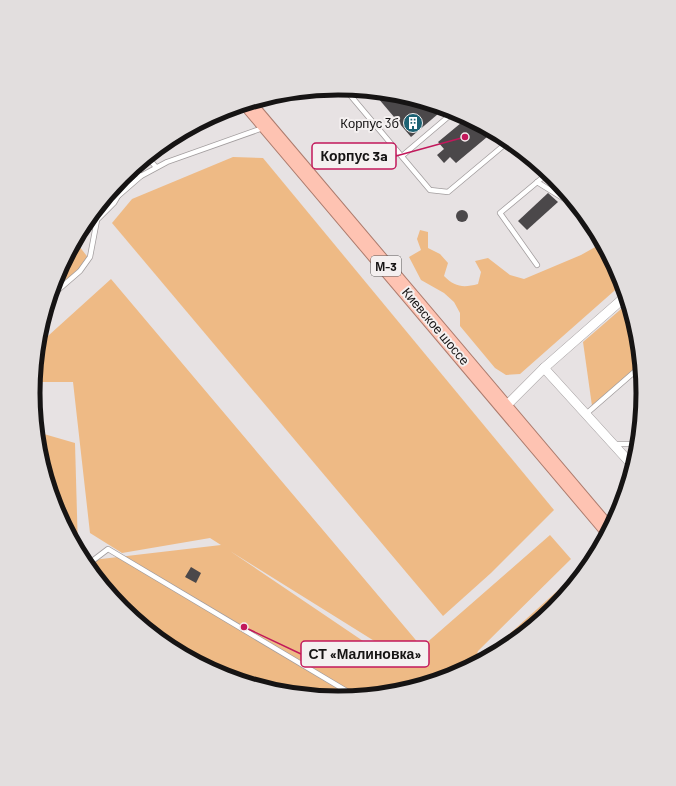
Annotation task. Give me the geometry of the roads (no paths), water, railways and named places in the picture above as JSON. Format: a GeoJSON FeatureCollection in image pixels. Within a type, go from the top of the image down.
{"type":"FeatureCollection","features":[{"type":"Feature","properties":{"kind":"highway","name":"Киевское шоссе"},"geometry":{"type":"LineString","coordinates":[[251,108],[605,526]]}},
{"type":"Feature","properties":{"kind":"street"},"geometry":{"type":"LineString","coordinates":[[505,407],[544,368],[621,300]]}},
{"type":"Feature","properties":{"kind":"street"},"geometry":{"type":"LineString","coordinates":[[544,368],[628,460]]}},
{"type":"Feature","properties":{"kind":"lane"},"geometry":{"type":"LineString","coordinates":[[351,96],[430,190],[448,192],[504,145]]}},
{"type":"Feature","properties":{"kind":"lane"},"geometry":{"type":"LineString","coordinates":[[402,156],[448,117]]}},
{"type":"Feature","properties":{"kind":"lane"},"geometry":{"type":"LineString","coordinates":[[59,289],[80,271],[90,257],[97,220],[114,203],[118,196],[141,176],[167,162],[266,126]]}},
{"type":"Feature","properties":{"kind":"lane"},"geometry":{"type":"LineString","coordinates":[[151,162],[156,167]]}},
{"type":"Feature","properties":{"kind":"lane"},"geometry":{"type":"LineString","coordinates":[[138,173],[141,176]]}},
{"type":"Feature","properties":{"kind":"lane"},"geometry":{"type":"LineString","coordinates":[[537,265],[500,213],[543,177]]}},
{"type":"Feature","properties":{"kind":"lane"},"geometry":{"type":"LineString","coordinates":[[537,182],[563,198]]}},
{"type":"Feature","properties":{"kind":"lane"},"geometry":{"type":"LineString","coordinates":[[586,414],[635,372]]}},
{"type":"Feature","properties":{"kind":"lane"},"geometry":{"type":"LineString","coordinates":[[613,444],[631,444]]}},
{"type":"Feature","properties":{"kind":"lane"},"geometry":{"type":"LineString","coordinates":[[92,561],[108,549],[346,691]]}},
{"type":"Feature","properties":{"kind":"place","name":"Корпус 3б"},"geometry":{"type":"Point","coordinates":[413,123]}},
{"type":"Feature","properties":{"kind":"place","name":"Корпус 3a"},"geometry":{"type":"Point","coordinates":[465,137]}},
{"type":"Feature","properties":{"kind":"place","name":"СТ «Малиновка»"},"geometry":{"type":"Point","coordinates":[244,627]}}]}
